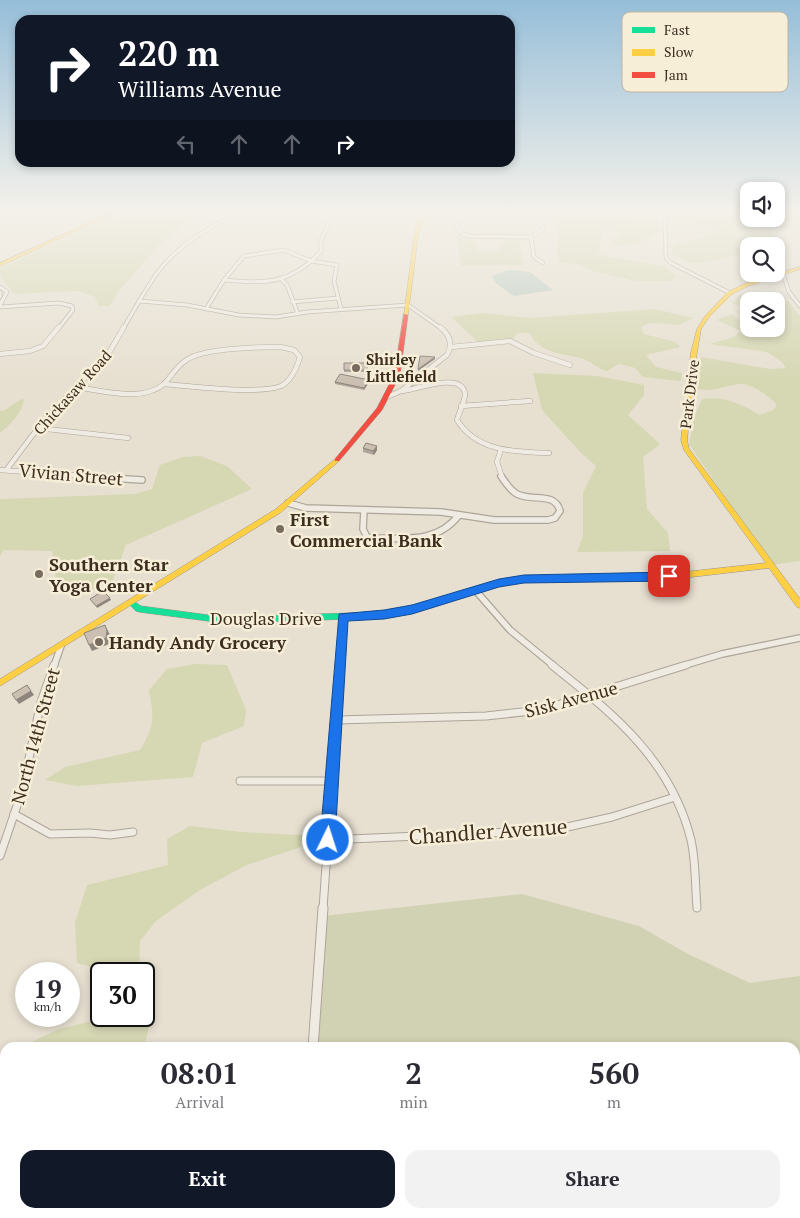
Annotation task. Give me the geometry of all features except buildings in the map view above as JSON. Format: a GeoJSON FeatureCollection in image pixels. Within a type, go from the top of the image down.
{"type":"FeatureCollection","features":[{"type":"Feature","properties":{"kind":"street","name":"Chickasaw Road"},"geometry":{"type":"LineString","coordinates":[[7,469],[38,428],[110,351],[153,278],[161,269]]}},
{"type":"Feature","properties":{"kind":"street"},"geometry":{"type":"LineString","coordinates":[[206,309],[233,269]]}},
{"type":"Feature","properties":{"kind":"street"},"geometry":{"type":"LineString","coordinates":[[224,280],[260,283],[282,280],[300,269]]}},
{"type":"Feature","properties":{"kind":"street"},"geometry":{"type":"LineString","coordinates":[[336,269],[334,281],[341,309]]}},
{"type":"Feature","properties":{"kind":"street"},"geometry":{"type":"LineString","coordinates":[[0,683],[288,503],[324,473],[370,422],[387,398],[397,375],[412,269]]}},
{"type":"Feature","properties":{"kind":"street"},"geometry":{"type":"LineString","coordinates":[[682,269],[730,293]]}},
{"type":"Feature","properties":{"kind":"street","name":"Park Drive"},"geometry":{"type":"LineString","coordinates":[[785,273],[798,269]]}},
{"type":"Feature","properties":{"kind":"street"},"geometry":{"type":"LineString","coordinates":[[282,280],[287,285],[298,314]]}},
{"type":"Feature","properties":{"kind":"street"},"geometry":{"type":"LineString","coordinates":[[785,280],[789,292],[800,306]]}},
{"type":"Feature","properties":{"kind":"street","name":"Park Drive"},"geometry":{"type":"LineString","coordinates":[[756,282],[730,293],[708,315],[699,329],[694,352],[684,440],[686,449],[800,605]]}},
{"type":"Feature","properties":{"kind":"street"},"geometry":{"type":"LineString","coordinates":[[0,287],[7,292],[0,306],[59,303],[72,306],[73,310],[42,346],[30,351],[0,354]]}},
{"type":"Feature","properties":{"kind":"street"},"geometry":{"type":"LineString","coordinates":[[0,292],[0,297]]}},
{"type":"Feature","properties":{"kind":"street"},"geometry":{"type":"LineString","coordinates":[[292,302],[338,298]]}},
{"type":"Feature","properties":{"kind":"street"},"geometry":{"type":"LineString","coordinates":[[140,301],[168,302],[206,309],[276,317],[341,309],[408,305],[445,331],[449,337],[451,347],[440,362],[401,391],[387,398]]}},
{"type":"Feature","properties":{"kind":"street"},"geometry":{"type":"LineString","coordinates":[[451,347],[510,341],[534,353],[570,365]]}},
{"type":"Feature","properties":{"kind":"street"},"geometry":{"type":"LineString","coordinates":[[75,387],[144,394],[154,391],[164,384],[184,361],[195,354],[280,348],[295,351],[300,357],[285,383],[274,388],[256,390],[164,384]]}},
{"type":"Feature","properties":{"kind":"street"},"geometry":{"type":"LineString","coordinates":[[401,391],[408,392],[432,383],[456,384],[464,392],[457,420],[463,430],[473,438],[501,449],[549,453]]}},
{"type":"Feature","properties":{"kind":"street"},"geometry":{"type":"LineString","coordinates":[[461,406],[530,401]]}},
{"type":"Feature","properties":{"kind":"street"},"geometry":{"type":"LineString","coordinates":[[38,428],[128,438]]}},
{"type":"Feature","properties":{"kind":"street"},"geometry":{"type":"LineString","coordinates":[[288,503],[297,507],[364,511],[416,511],[494,520],[548,520],[558,515],[560,507],[552,500],[523,496],[511,489],[496,466],[497,457],[501,449]]}},
{"type":"Feature","properties":{"kind":"street","name":"Vivian Street"},"geometry":{"type":"LineString","coordinates":[[0,470],[142,480]]}},
{"type":"Feature","properties":{"kind":"street"},"geometry":{"type":"LineString","coordinates":[[364,511],[363,530],[367,537],[371,538],[418,537],[433,534],[444,531],[459,515]]}},
{"type":"Feature","properties":{"kind":"street","name":"Douglas Drive"},"geometry":{"type":"LineString","coordinates":[[132,602],[139,608],[223,620],[384,615],[409,610],[499,583],[524,579],[657,578],[771,565]]}},
{"type":"Feature","properties":{"kind":"street"},"geometry":{"type":"LineString","coordinates":[[476,590],[501,622],[630,732],[661,769],[675,796],[691,843],[697,908]]}},
{"type":"Feature","properties":{"kind":"street"},"geometry":{"type":"LineString","coordinates":[[313,1042],[343,617]]}},
{"type":"Feature","properties":{"kind":"street","name":"Sisk Avenue"},"geometry":{"type":"LineString","coordinates":[[336,720],[508,714],[541,710],[722,654],[800,638]]}},
{"type":"Feature","properties":{"kind":"street","name":"North 14th Street"},"geometry":{"type":"LineString","coordinates":[[0,856],[24,783],[41,702],[61,646]]}},
{"type":"Feature","properties":{"kind":"street"},"geometry":{"type":"LineString","coordinates":[[240,781],[332,781]]}},
{"type":"Feature","properties":{"kind":"street","name":"Chandler Avenue"},"geometry":{"type":"LineString","coordinates":[[328,840],[554,830],[612,817],[675,796]]}},
{"type":"Feature","properties":{"kind":"street"},"geometry":{"type":"LineString","coordinates":[[14,814],[50,834],[90,833],[110,835],[133,832]]}},
{"type":"Feature","properties":{"kind":"green space"},"geometry":{"type":"Polygon","coordinates":[[[0,269],[138,269],[118,292],[110,306],[99,306],[95,297],[78,291],[13,294],[0,275],[0,269]]]}},
{"type":"Feature","properties":{"kind":"green space"},"geometry":{"type":"Polygon","coordinates":[[[588,269],[667,269],[677,277],[670,281],[636,281],[588,269]]]}},
{"type":"Feature","properties":{"kind":"green space"},"geometry":{"type":"Polygon","coordinates":[[[740,294],[740,305],[732,304],[740,294]]]}},
{"type":"Feature","properties":{"kind":"green space"},"geometry":{"type":"Polygon","coordinates":[[[785,301],[788,301],[800,316],[800,561],[771,565],[689,444],[694,417],[702,399],[725,400],[746,407],[760,415],[773,410],[777,405],[760,391],[745,384],[708,390],[697,389],[701,357],[770,369],[786,368],[782,362],[767,352],[709,344],[734,337],[740,332],[740,337],[785,337],[785,301]]]}},
{"type":"Feature","properties":{"kind":"green space"},"geometry":{"type":"Polygon","coordinates":[[[655,309],[693,318],[679,325],[650,323],[641,327],[644,334],[676,342],[680,347],[646,355],[656,367],[682,373],[681,381],[643,377],[635,368],[619,364],[607,371],[583,359],[552,352],[540,345],[529,333],[517,333],[513,339],[478,342],[451,317],[482,313],[530,318],[655,309]]]}},
{"type":"Feature","properties":{"kind":"green space"},"geometry":{"type":"Polygon","coordinates":[[[732,314],[740,321],[740,331],[716,320],[732,314]]]}},
{"type":"Feature","properties":{"kind":"green space"},"geometry":{"type":"Polygon","coordinates":[[[533,373],[597,376],[644,385],[644,395],[628,415],[660,444],[643,457],[647,509],[668,533],[670,551],[577,552],[583,536],[583,493],[596,466],[582,454],[542,410],[533,373]]]}},
{"type":"Feature","properties":{"kind":"green space"},"geometry":{"type":"Polygon","coordinates":[[[24,399],[19,413],[0,433],[0,411],[24,399]]]}},
{"type":"Feature","properties":{"kind":"green space"},"geometry":{"type":"Polygon","coordinates":[[[200,456],[227,466],[252,489],[126,545],[113,580],[82,595],[56,581],[52,551],[4,550],[0,556],[0,499],[135,494],[152,489],[160,465],[183,457],[200,456]]]}},
{"type":"Feature","properties":{"kind":"green space"},"geometry":{"type":"Polygon","coordinates":[[[195,664],[227,665],[246,710],[244,726],[202,743],[193,777],[77,786],[45,780],[65,767],[140,750],[152,721],[149,690],[167,669],[195,664]]]}},
{"type":"Feature","properties":{"kind":"green space"},"geometry":{"type":"Polygon","coordinates":[[[190,826],[241,832],[303,835],[301,847],[247,865],[200,890],[156,921],[140,941],[139,962],[90,962],[90,966],[77,962],[75,923],[87,885],[168,865],[167,839],[190,826]]]}},
{"type":"Feature","properties":{"kind":"green space"},"geometry":{"type":"Polygon","coordinates":[[[522,894],[639,926],[686,953],[750,983],[800,976],[800,1042],[313,1042],[322,916],[522,894]]]}},
{"type":"Feature","properties":{"kind":"green space"},"geometry":{"type":"Polygon","coordinates":[[[90,1022],[90,1027],[149,1027],[145,1042],[32,1042],[59,1029],[80,1027],[80,1024],[90,1022]]]}},
{"type":"Feature","properties":{"kind":"shaded area"},"geometry":{"type":"Polygon","coordinates":[[[509,270],[530,272],[553,290],[514,296],[497,284],[491,276],[509,270]]]}},
{"type":"Feature","properties":{"kind":"traffic: fast"},"geometry":{"type":"LineString","coordinates":[[132,603],[139,609],[223,620],[384,615],[441,601],[499,583],[524,579],[571,579]]}},
{"type":"Feature","properties":{"kind":"traffic: slow"},"geometry":{"type":"LineString","coordinates":[[406,315],[412,269]]}},
{"type":"Feature","properties":{"kind":"traffic: slow"},"geometry":{"type":"LineString","coordinates":[[797,269],[746,285],[730,293],[707,316],[699,329],[694,352],[684,440],[686,449],[800,605]]}},
{"type":"Feature","properties":{"kind":"traffic: slow"},"geometry":{"type":"LineString","coordinates":[[0,683],[278,511],[337,460]]}},
{"type":"Feature","properties":{"kind":"traffic: slow"},"geometry":{"type":"LineString","coordinates":[[571,579],[657,578],[771,565]]}},
{"type":"Feature","properties":{"kind":"traffic: jam"},"geometry":{"type":"LineString","coordinates":[[337,460],[380,409],[397,375],[406,315]]}},
{"type":"Feature","properties":{"kind":"place","name":"Shirley Littlefield"},"geometry":{"type":"Point","coordinates":[356,368]}},
{"type":"Feature","properties":{"kind":"place","name":"First Commercial Bank"},"geometry":{"type":"Point","coordinates":[280,529]}},
{"type":"Feature","properties":{"kind":"place","name":"Southern Star Yoga Center"},"geometry":{"type":"Point","coordinates":[39,574]}},
{"type":"Feature","properties":{"kind":"place","name":"Handy Andy Grocery"},"geometry":{"type":"Point","coordinates":[99,642]}},
{"type":"Feature","properties":{"kind":"route"},"geometry":{"type":"LineString","coordinates":[[328,840],[343,617],[384,615],[441,602],[499,583],[524,579],[657,578],[669,576]]}}]}
